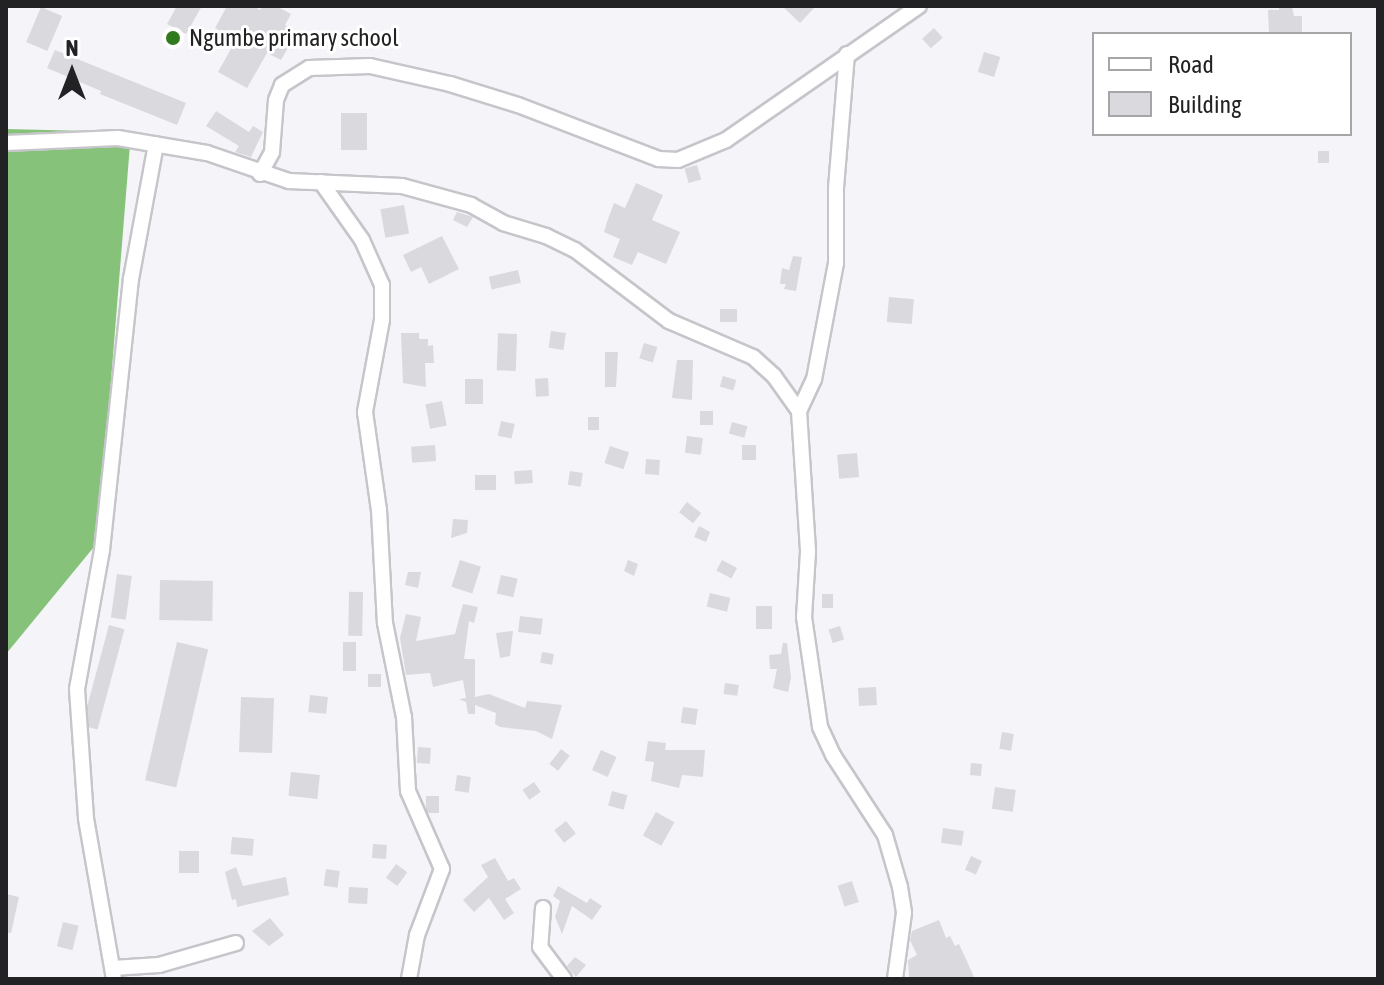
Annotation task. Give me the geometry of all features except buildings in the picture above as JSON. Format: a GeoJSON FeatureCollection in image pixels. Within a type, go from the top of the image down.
{"type":"FeatureCollection","features":[{"type":"Feature","properties":{"kind":"street"},"geometry":{"type":"LineString","coordinates":[[260,174],[272,152],[276,100],[282,85],[309,68],[370,66],[450,84],[518,105],[659,159],[678,160],[726,140],[919,6]]}},
{"type":"Feature","properties":{"kind":"street"},"geometry":{"type":"LineString","coordinates":[[847,54],[836,189],[836,263],[814,379],[799,411],[808,552],[804,617],[820,727],[833,755],[885,835],[900,887],[904,913],[895,979]]}},
{"type":"Feature","properties":{"kind":"street"},"geometry":{"type":"LineString","coordinates":[[6,143],[118,138],[207,153],[260,174],[289,181],[402,186],[471,205],[503,223],[546,236],[575,250],[669,321],[753,357],[774,376],[799,411]]}},
{"type":"Feature","properties":{"kind":"street"},"geometry":{"type":"LineString","coordinates":[[156,144],[131,279],[102,550],[77,689],[86,818],[114,974],[236,943]]}},
{"type":"Feature","properties":{"kind":"street"},"geometry":{"type":"LineString","coordinates":[[321,182],[362,240],[382,285],[382,320],[365,412],[379,510],[385,623],[404,717],[408,791],[442,869],[417,935],[409,979]]}},
{"type":"Feature","properties":{"kind":"street"},"geometry":{"type":"LineString","coordinates":[[543,908],[540,947],[564,979]]}},
{"type":"Feature","properties":{"kind":"green space"},"geometry":{"type":"Polygon","coordinates":[[[6,129],[131,132],[98,542],[6,654],[6,129]]]}},
{"type":"Feature","properties":{"kind":"place","name":"Ngumbe primary school"},"geometry":{"type":"Point","coordinates":[173,38]}}]}
